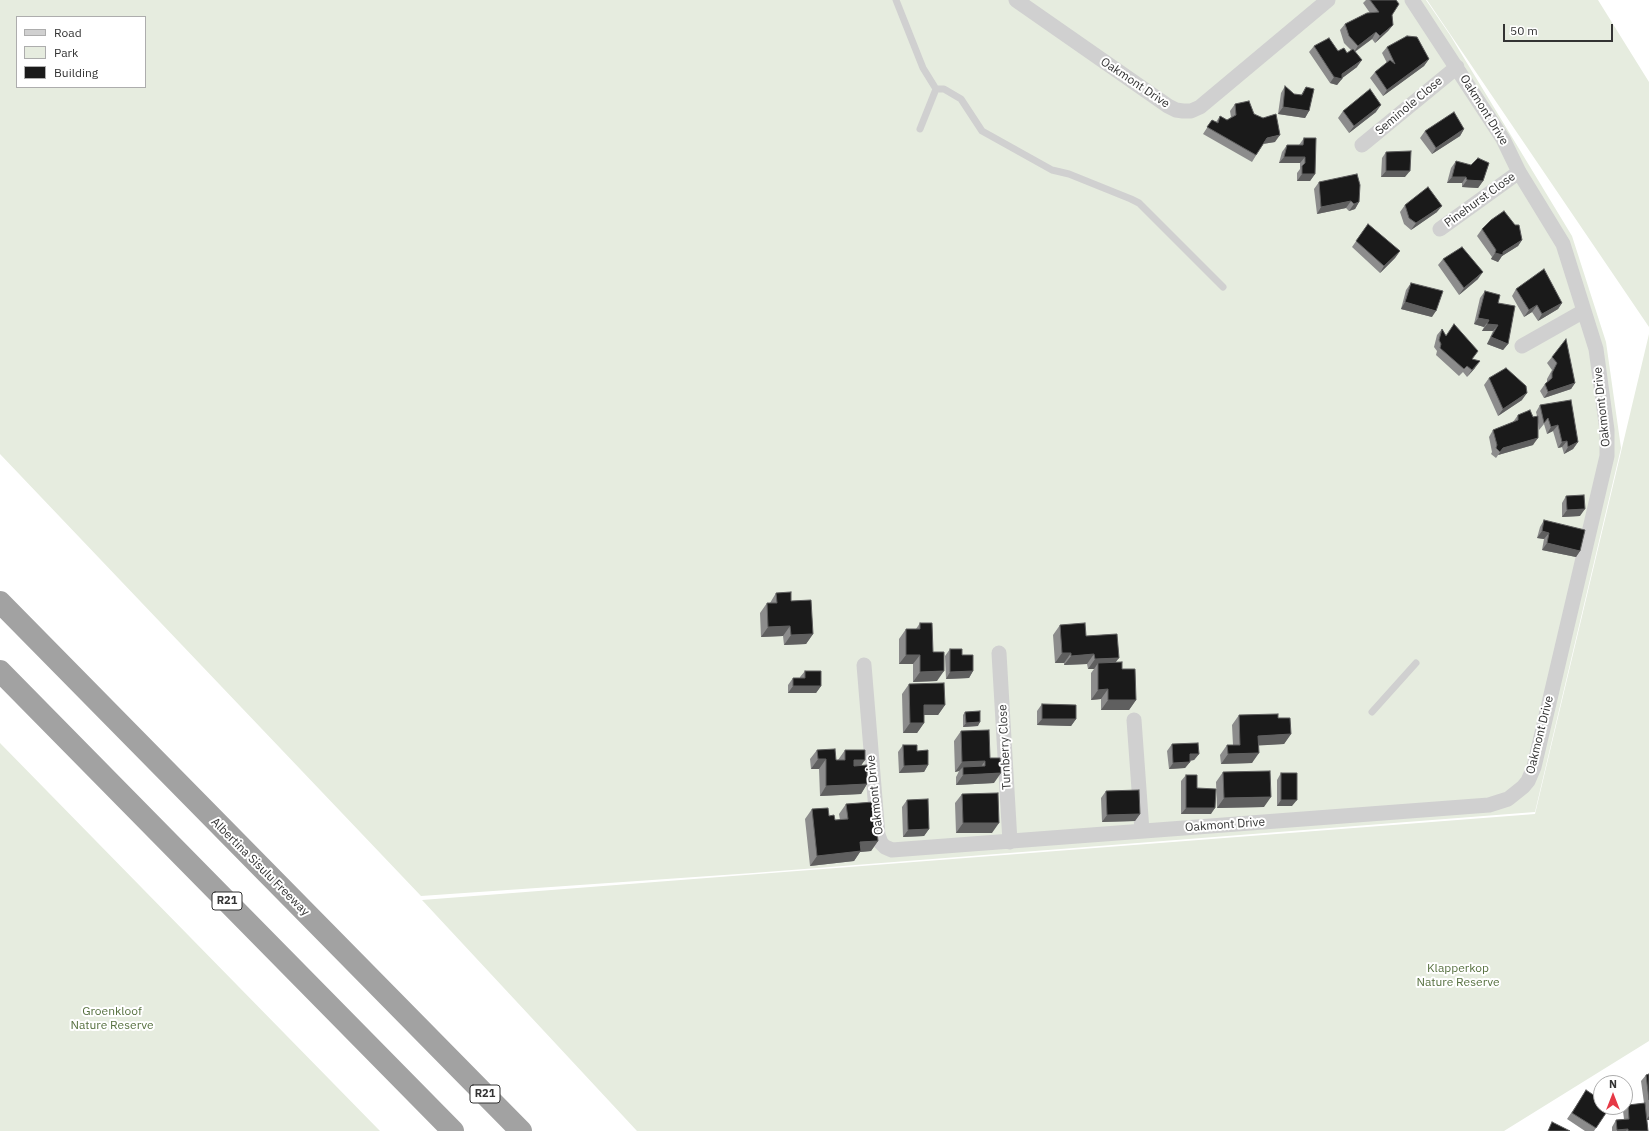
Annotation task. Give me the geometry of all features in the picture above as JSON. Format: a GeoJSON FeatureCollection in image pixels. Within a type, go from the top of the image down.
{"type":"FeatureCollection","features":[{"type":"Feature","properties":{"kind":"highway","name":"Albertina Sisulu Freeway"},"geometry":{"type":"LineString","coordinates":[[0,602],[521,1131]]}},
{"type":"Feature","properties":{"kind":"highway","name":"R21"},"geometry":{"type":"LineString","coordinates":[[0,671],[453,1131]]}},
{"type":"Feature","properties":{"kind":"street","name":"Oakmont Drive"},"geometry":{"type":"LineString","coordinates":[[1016,0],[1172,109],[1183,111],[1191,111],[1200,107],[1328,0]]}},
{"type":"Feature","properties":{"kind":"street","name":"Oakmont Drive"},"geometry":{"type":"LineString","coordinates":[[864,664],[877,831],[881,843],[888,849],[898,851],[1488,805],[1508,799],[1528,781],[1534,767],[1607,456],[1607,430],[1596,349],[1563,244],[1519,172],[1503,139],[1412,0]]}},
{"type":"Feature","properties":{"kind":"street","name":"Seminole Close"},"geometry":{"type":"LineString","coordinates":[[1362,145],[1457,67]]}},
{"type":"Feature","properties":{"kind":"street","name":"Pinehurst Close"},"geometry":{"type":"LineString","coordinates":[[1440,229],[1519,172]]}},
{"type":"Feature","properties":{"kind":"street"},"geometry":{"type":"LineString","coordinates":[[1522,346],[1584,311]]}},
{"type":"Feature","properties":{"kind":"street","name":"Turnberry Close"},"geometry":{"type":"LineString","coordinates":[[999,653],[1010,842]]}},
{"type":"Feature","properties":{"kind":"street"},"geometry":{"type":"LineString","coordinates":[[1134,720],[1142,831]]}},
{"type":"Feature","properties":{"kind":"lane"},"geometry":{"type":"LineString","coordinates":[[896,0],[923,68],[936,89]]}},
{"type":"Feature","properties":{"kind":"lane"},"geometry":{"type":"LineString","coordinates":[[920,129],[936,89]]}},
{"type":"Feature","properties":{"kind":"lane"},"geometry":{"type":"LineString","coordinates":[[936,89],[944,89],[961,99],[982,130],[991,136],[1052,170],[1069,174],[1131,198],[1139,203],[1223,287]]}},
{"type":"Feature","properties":{"kind":"lane"},"geometry":{"type":"LineString","coordinates":[[1372,712],[1416,662]]}},
{"type":"Feature","properties":{"kind":"green space"},"geometry":{"type":"Polygon","coordinates":[[[0,0],[1426,0],[1450,35],[1572,236],[1606,342],[1621,448],[1535,812],[753,873],[421,896],[0,454],[0,0]]]}},
{"type":"Feature","properties":{"kind":"green space"},"geometry":{"type":"Polygon","coordinates":[[[1427,0],[1598,0],[1649,82],[1649,327],[1427,0]]]}},
{"type":"Feature","properties":{"kind":"green space","name":"Klapperkop Nature Reserve"},"geometry":{"type":"Polygon","coordinates":[[[1649,334],[1649,1041],[1504,1131],[637,1131],[422,900],[1535,814],[1649,334]]]}},
{"type":"Feature","properties":{"kind":"green space","name":"Groenkloof Nature Reserve"},"geometry":{"type":"Polygon","coordinates":[[[0,743],[380,1131],[0,1131],[0,743]]]}},
{"type":"Feature","properties":{"kind":"building"},"geometry":{"type":"Polygon","coordinates":[[[1370,0],[1396,0],[1399,4],[1392,15],[1393,25],[1380,36],[1376,32],[1358,46],[1349,36],[1345,24],[1367,13],[1379,12],[1370,0]]]}},
{"type":"Feature","properties":{"kind":"building"},"geometry":{"type":"Polygon","coordinates":[[[1407,36],[1417,37],[1429,59],[1387,90],[1375,72],[1390,60],[1395,64],[1387,47],[1407,36]]]}},
{"type":"Feature","properties":{"kind":"building"},"geometry":{"type":"Polygon","coordinates":[[[1329,38],[1338,51],[1344,48],[1347,53],[1353,49],[1362,60],[1342,74],[1342,79],[1334,77],[1314,46],[1329,38]]]}},
{"type":"Feature","properties":{"kind":"building"},"geometry":{"type":"Polygon","coordinates":[[[1285,86],[1294,94],[1302,95],[1306,87],[1314,89],[1309,111],[1283,107],[1285,86]]]}},
{"type":"Feature","properties":{"kind":"building"},"geometry":{"type":"Polygon","coordinates":[[[1370,89],[1381,105],[1354,126],[1343,111],[1370,89]]]}},
{"type":"Feature","properties":{"kind":"building"},"geometry":{"type":"Polygon","coordinates":[[[1249,101],[1254,114],[1263,118],[1276,114],[1280,135],[1267,138],[1256,155],[1207,127],[1212,120],[1218,123],[1220,116],[1227,120],[1236,115],[1235,104],[1249,101]]]}},
{"type":"Feature","properties":{"kind":"building"},"geometry":{"type":"Polygon","coordinates":[[[1454,112],[1464,129],[1436,148],[1425,131],[1454,112]]]}},
{"type":"Feature","properties":{"kind":"building"},"geometry":{"type":"Polygon","coordinates":[[[1304,138],[1316,138],[1315,174],[1302,174],[1302,166],[1305,163],[1305,157],[1284,157],[1287,145],[1303,145],[1304,138]]]}},
{"type":"Feature","properties":{"kind":"building"},"geometry":{"type":"Polygon","coordinates":[[[1411,151],[1410,171],[1386,171],[1386,152],[1411,151]]]}},
{"type":"Feature","properties":{"kind":"building"},"geometry":{"type":"Polygon","coordinates":[[[1478,158],[1489,163],[1483,181],[1467,180],[1466,177],[1452,177],[1456,161],[1471,165],[1478,158]]]}},
{"type":"Feature","properties":{"kind":"building"},"geometry":{"type":"Polygon","coordinates":[[[1357,174],[1360,185],[1359,202],[1354,204],[1351,201],[1321,207],[1319,182],[1357,174]]]}},
{"type":"Feature","properties":{"kind":"building"},"geometry":{"type":"Polygon","coordinates":[[[1428,187],[1442,206],[1416,223],[1409,218],[1405,205],[1428,187]]]}},
{"type":"Feature","properties":{"kind":"building"},"geometry":{"type":"Polygon","coordinates":[[[1504,211],[1515,225],[1519,225],[1522,240],[1503,252],[1503,255],[1495,253],[1496,250],[1482,229],[1491,220],[1504,211]]]}},
{"type":"Feature","properties":{"kind":"building"},"geometry":{"type":"Polygon","coordinates":[[[1368,224],[1400,251],[1384,266],[1356,241],[1368,224]]]}},
{"type":"Feature","properties":{"kind":"building"},"geometry":{"type":"Polygon","coordinates":[[[1462,247],[1483,272],[1464,288],[1443,259],[1462,247]]]}},
{"type":"Feature","properties":{"kind":"building"},"geometry":{"type":"Polygon","coordinates":[[[1544,269],[1562,303],[1542,314],[1537,305],[1529,310],[1516,289],[1544,269]]]}},
{"type":"Feature","properties":{"kind":"building"},"geometry":{"type":"Polygon","coordinates":[[[1411,283],[1443,291],[1436,311],[1405,302],[1411,283]]]}},
{"type":"Feature","properties":{"kind":"building"},"geometry":{"type":"Polygon","coordinates":[[[1485,291],[1500,295],[1498,303],[1515,306],[1508,344],[1491,337],[1498,325],[1487,324],[1489,320],[1478,318],[1485,291]]]}},
{"type":"Feature","properties":{"kind":"building"},"geometry":{"type":"Polygon","coordinates":[[[1454,324],[1478,351],[1472,359],[1480,361],[1472,370],[1467,366],[1464,369],[1440,348],[1441,344],[1439,340],[1442,329],[1446,336],[1454,324]]]}},
{"type":"Feature","properties":{"kind":"building"},"geometry":{"type":"Polygon","coordinates":[[[1566,339],[1575,383],[1548,392],[1545,384],[1552,378],[1552,373],[1557,363],[1552,357],[1566,339]]]}},
{"type":"Feature","properties":{"kind":"building"},"geometry":{"type":"Polygon","coordinates":[[[1506,368],[1526,386],[1527,393],[1503,409],[1489,378],[1506,368]]]}},
{"type":"Feature","properties":{"kind":"building"},"geometry":{"type":"Polygon","coordinates":[[[1571,400],[1578,442],[1568,447],[1567,441],[1562,442],[1558,425],[1551,427],[1548,418],[1544,423],[1540,405],[1571,400]]]}},
{"type":"Feature","properties":{"kind":"building"},"geometry":{"type":"Polygon","coordinates":[[[1530,410],[1533,417],[1538,416],[1538,438],[1503,448],[1500,452],[1496,448],[1497,445],[1493,430],[1518,420],[1518,415],[1530,410]]]}},
{"type":"Feature","properties":{"kind":"building"},"geometry":{"type":"Polygon","coordinates":[[[1584,495],[1585,509],[1567,510],[1566,496],[1584,495]]]}},
{"type":"Feature","properties":{"kind":"building"},"geometry":{"type":"Polygon","coordinates":[[[1544,520],[1585,530],[1580,551],[1547,543],[1549,533],[1542,531],[1544,520]]]}},
{"type":"Feature","properties":{"kind":"building"},"geometry":{"type":"Polygon","coordinates":[[[791,592],[791,601],[811,600],[813,634],[791,635],[790,626],[768,627],[767,603],[777,603],[776,593],[791,592]]]}},
{"type":"Feature","properties":{"kind":"building"},"geometry":{"type":"Polygon","coordinates":[[[920,623],[932,623],[933,652],[944,652],[944,671],[920,672],[920,655],[906,655],[906,629],[920,629],[920,623]]]}},
{"type":"Feature","properties":{"kind":"building"},"geometry":{"type":"Polygon","coordinates":[[[1085,623],[1086,636],[1117,634],[1119,658],[1095,659],[1094,654],[1071,656],[1071,653],[1062,653],[1060,625],[1085,623]]]}},
{"type":"Feature","properties":{"kind":"building"},"geometry":{"type":"Polygon","coordinates":[[[950,649],[962,649],[962,655],[973,655],[973,671],[950,672],[950,649]]]}},
{"type":"Feature","properties":{"kind":"building"},"geometry":{"type":"Polygon","coordinates":[[[1122,662],[1122,669],[1135,669],[1136,700],[1108,700],[1108,689],[1098,690],[1098,663],[1122,662]]]}},
{"type":"Feature","properties":{"kind":"building"},"geometry":{"type":"Polygon","coordinates":[[[805,671],[821,671],[821,686],[793,686],[793,678],[805,678],[805,671]]]}},
{"type":"Feature","properties":{"kind":"building"},"geometry":{"type":"Polygon","coordinates":[[[944,683],[945,705],[924,705],[924,723],[910,723],[909,684],[944,683]]]}},
{"type":"Feature","properties":{"kind":"building"},"geometry":{"type":"Polygon","coordinates":[[[1042,704],[1076,705],[1076,719],[1042,719],[1042,704]]]}},
{"type":"Feature","properties":{"kind":"building"},"geometry":{"type":"Polygon","coordinates":[[[980,711],[980,722],[966,723],[965,712],[980,711]]]}},
{"type":"Feature","properties":{"kind":"building"},"geometry":{"type":"Polygon","coordinates":[[[1278,714],[1278,718],[1290,718],[1291,734],[1258,736],[1259,753],[1228,754],[1227,745],[1240,745],[1239,715],[1278,714]]]}},
{"type":"Feature","properties":{"kind":"building"},"geometry":{"type":"Polygon","coordinates":[[[989,730],[990,758],[1000,758],[1001,773],[963,775],[963,767],[985,766],[985,761],[962,762],[961,731],[989,730]]]}},
{"type":"Feature","properties":{"kind":"building"},"geometry":{"type":"Polygon","coordinates":[[[1198,743],[1199,754],[1190,754],[1190,762],[1173,763],[1172,744],[1198,743]]]}},
{"type":"Feature","properties":{"kind":"building"},"geometry":{"type":"Polygon","coordinates":[[[903,745],[917,745],[917,751],[928,750],[928,765],[904,766],[903,745]]]}},
{"type":"Feature","properties":{"kind":"building"},"geometry":{"type":"Polygon","coordinates":[[[835,749],[836,760],[845,760],[845,750],[865,750],[865,760],[854,760],[854,766],[867,765],[867,784],[826,786],[826,759],[818,759],[817,750],[835,749]]]}},
{"type":"Feature","properties":{"kind":"building"},"geometry":{"type":"Polygon","coordinates":[[[1270,771],[1271,797],[1224,798],[1223,772],[1270,771]]]}},
{"type":"Feature","properties":{"kind":"building"},"geometry":{"type":"Polygon","coordinates":[[[1281,773],[1297,773],[1297,800],[1281,800],[1281,773]]]}},
{"type":"Feature","properties":{"kind":"building"},"geometry":{"type":"Polygon","coordinates":[[[1186,775],[1197,775],[1197,788],[1216,789],[1215,808],[1186,808],[1186,775]]]}},
{"type":"Feature","properties":{"kind":"building"},"geometry":{"type":"Polygon","coordinates":[[[1139,790],[1140,814],[1107,815],[1106,791],[1139,790]]]}},
{"type":"Feature","properties":{"kind":"building"},"geometry":{"type":"Polygon","coordinates":[[[998,793],[999,823],[963,823],[962,794],[998,793]]]}},
{"type":"Feature","properties":{"kind":"building"},"geometry":{"type":"Polygon","coordinates":[[[928,799],[929,829],[908,830],[907,800],[928,799]]]}},
{"type":"Feature","properties":{"kind":"building"},"geometry":{"type":"Polygon","coordinates":[[[874,802],[878,841],[860,842],[861,851],[817,856],[812,809],[828,808],[829,816],[834,815],[835,820],[848,819],[846,804],[874,802]]]}},
{"type":"Feature","properties":{"kind":"building"},"geometry":{"type":"Polygon","coordinates":[[[1649,1074],[1649,1100],[1646,1075],[1649,1074]]]}},
{"type":"Feature","properties":{"kind":"building"},"geometry":{"type":"Polygon","coordinates":[[[1586,1090],[1593,1095],[1593,1115],[1605,1115],[1596,1128],[1572,1113],[1586,1090]]]}},
{"type":"Feature","properties":{"kind":"building"},"geometry":{"type":"Polygon","coordinates":[[[1645,1103],[1648,1131],[1628,1131],[1628,1129],[1617,1130],[1616,1120],[1629,1119],[1629,1115],[1633,1115],[1633,1104],[1645,1103]]]}},
{"type":"Feature","properties":{"kind":"building"},"geometry":{"type":"Polygon","coordinates":[[[1552,1122],[1570,1131],[1548,1131],[1552,1122]]]}}]}
